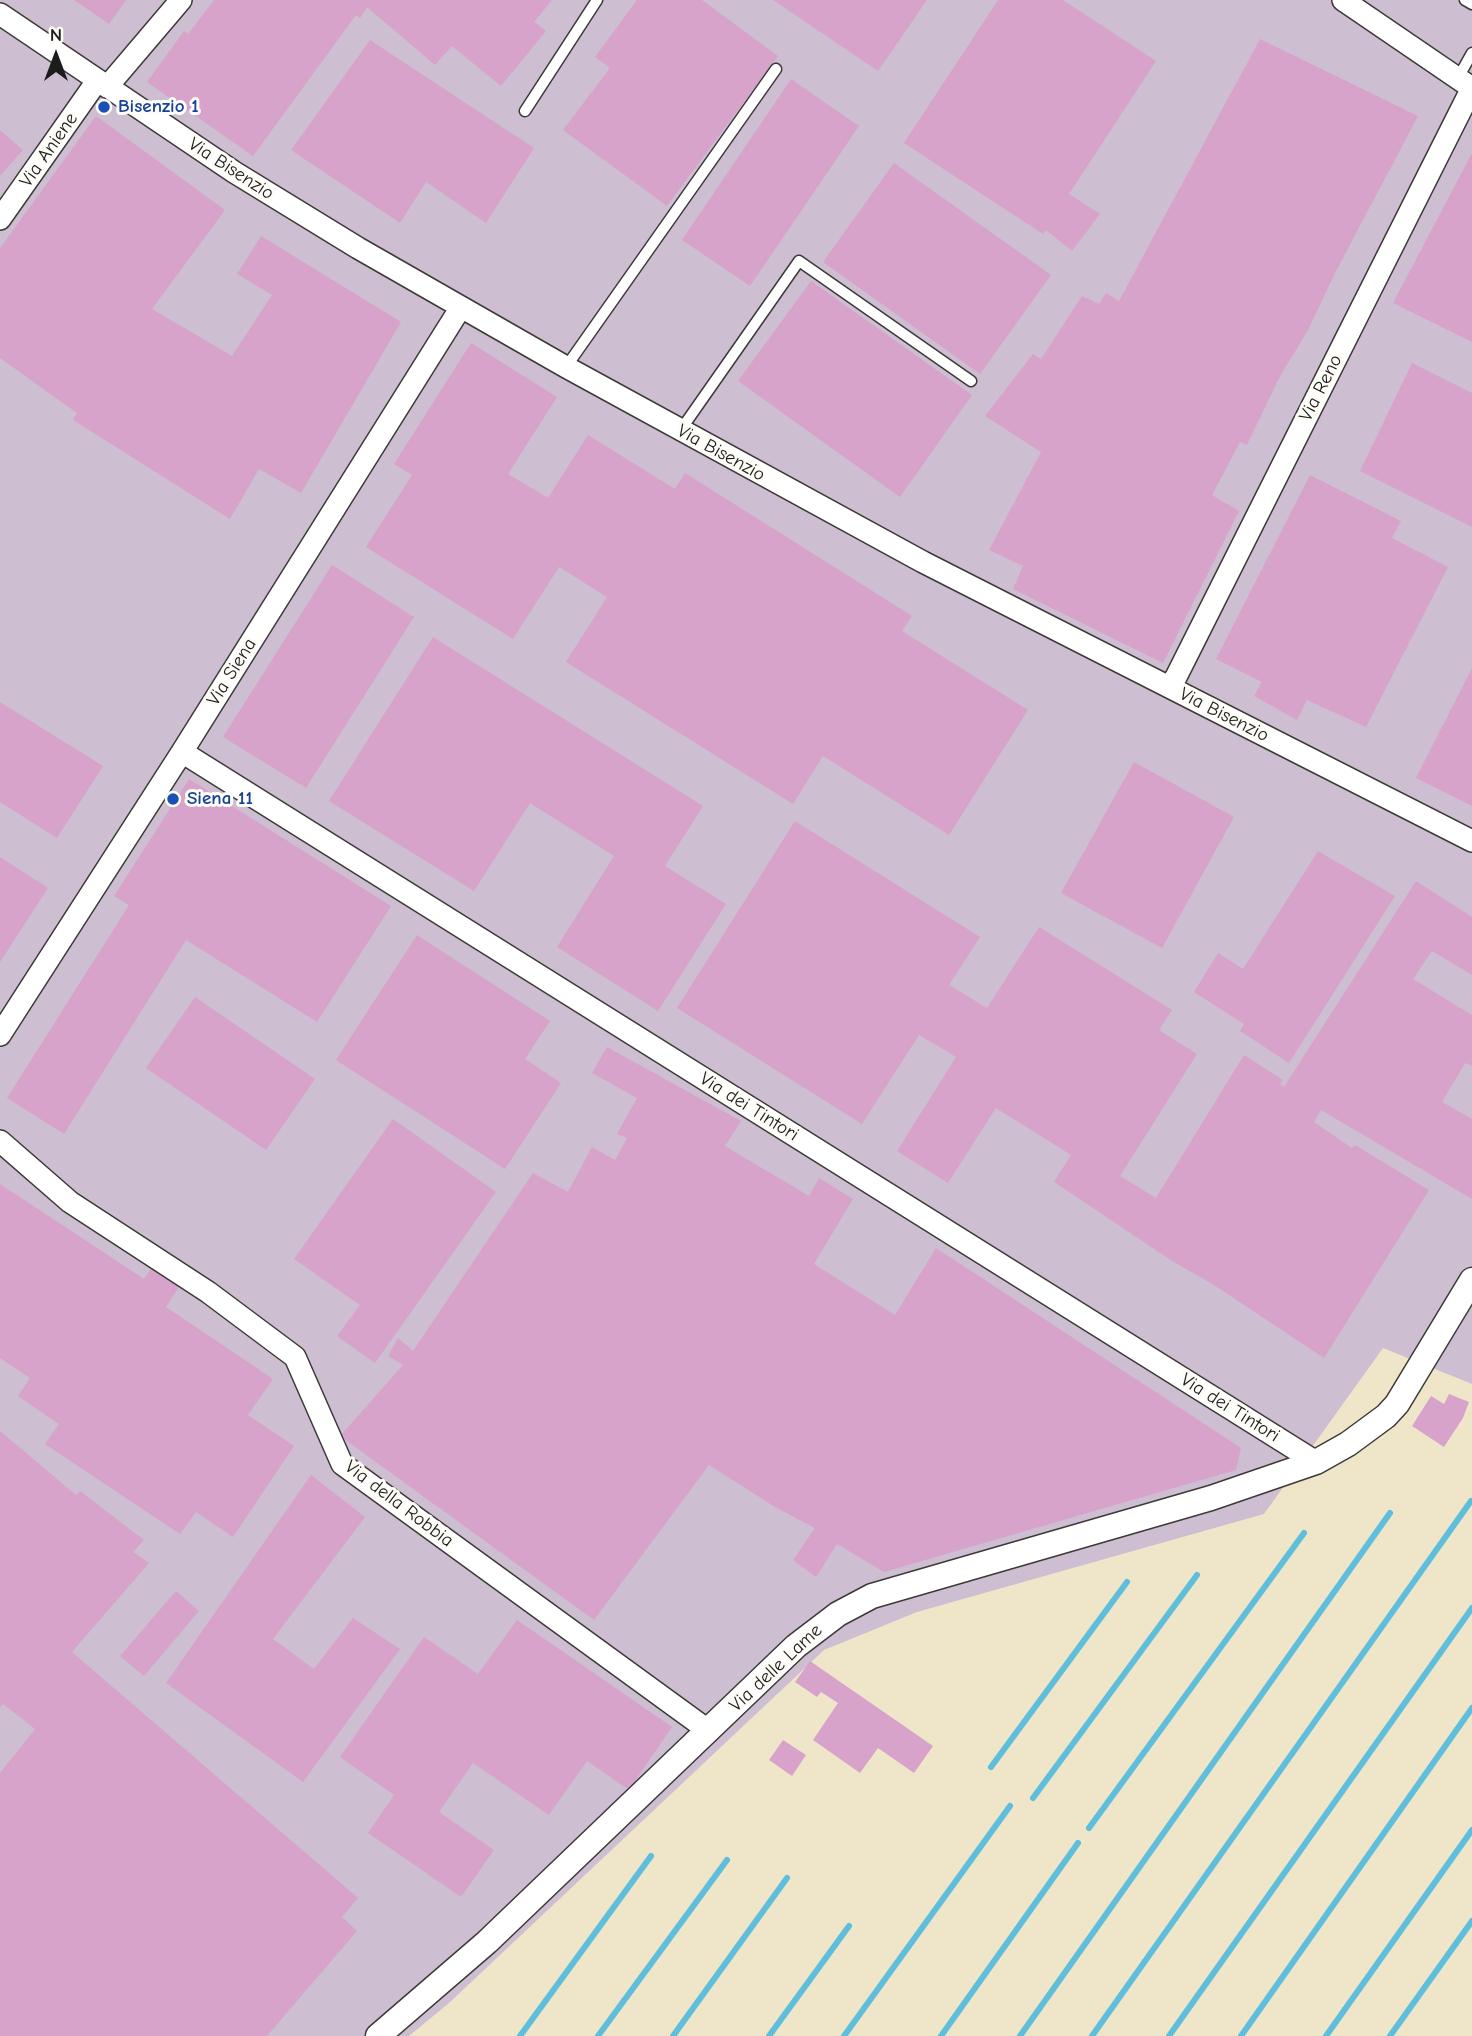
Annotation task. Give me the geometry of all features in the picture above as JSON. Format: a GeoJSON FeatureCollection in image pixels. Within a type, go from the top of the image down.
{"type":"FeatureCollection","features":[{"type":"Feature","properties":{"kind":"street","name":"Via Aniene"},"geometry":{"type":"LineString","coordinates":[[0,219],[102,84],[181,0]]}},
{"type":"Feature","properties":{"kind":"street"},"geometry":{"type":"LineString","coordinates":[[1343,0],[1467,85]]}},
{"type":"Feature","properties":{"kind":"street","name":"Via Bisenzio"},"geometry":{"type":"LineString","coordinates":[[0,14],[234,172],[566,368],[923,562],[1472,841]]}},
{"type":"Feature","properties":{"kind":"street","name":"Via Reno"},"geometry":{"type":"LineString","coordinates":[[1169,687],[1183,665],[1467,85]]}},
{"type":"Feature","properties":{"kind":"street","name":"Via Siena"},"geometry":{"type":"LineString","coordinates":[[0,1035],[182,752],[461,307]]}},
{"type":"Feature","properties":{"kind":"street","name":"Via dei Tintori"},"geometry":{"type":"LineString","coordinates":[[182,752],[1317,1462]]}},
{"type":"Feature","properties":{"kind":"street","name":"Via della Robbia"},"geometry":{"type":"LineString","coordinates":[[0,1141],[70,1202],[208,1293],[295,1357],[342,1464],[709,1731]]}},
{"type":"Feature","properties":{"kind":"street","name":"Via delle Lame"},"geometry":{"type":"LineString","coordinates":[[378,2036],[487,1942],[796,1646],[838,1614],[872,1596],[1211,1498],[1317,1462],[1348,1444],[1386,1416],[1397,1404],[1472,1280]]}},
{"type":"Feature","properties":{"kind":"lane"},"geometry":{"type":"LineString","coordinates":[[525,111],[597,0]]}},
{"type":"Feature","properties":{"kind":"lane"},"geometry":{"type":"LineString","coordinates":[[1465,0],[1472,4]]}},
{"type":"Feature","properties":{"kind":"lane"},"geometry":{"type":"LineString","coordinates":[[1467,85],[1472,53]]}},
{"type":"Feature","properties":{"kind":"lane"},"geometry":{"type":"LineString","coordinates":[[566,368],[776,69]]}},
{"type":"Feature","properties":{"kind":"lane"},"geometry":{"type":"LineString","coordinates":[[680,431],[799,261],[971,381]]}},
{"type":"Feature","properties":{"kind":"shaded area"},"geometry":{"type":"Polygon","coordinates":[[[0,0],[1472,0],[1472,1384],[1383,1348],[1264,1514],[917,1612],[824,1650],[449,2003],[409,2036],[0,2036],[0,0]]]}},
{"type":"Feature","properties":{"kind":"building"},"geometry":{"type":"Polygon","coordinates":[[[74,0],[126,0],[109,24],[74,0]]]}},
{"type":"Feature","properties":{"kind":"building"},"geometry":{"type":"Polygon","coordinates":[[[214,0],[552,0],[534,22],[546,31],[501,86],[452,46],[435,65],[367,7],[360,18],[356,15],[253,156],[147,82],[184,31],[188,34],[214,0]]]}},
{"type":"Feature","properties":{"kind":"building"},"geometry":{"type":"Polygon","coordinates":[[[637,0],[702,0],[778,56],[667,206],[563,130],[610,68],[595,57],[637,0]]]}},
{"type":"Feature","properties":{"kind":"building"},"geometry":{"type":"Polygon","coordinates":[[[773,0],[927,0],[878,71],[773,0]]]}},
{"type":"Feature","properties":{"kind":"building"},"geometry":{"type":"Polygon","coordinates":[[[998,0],[1063,0],[1156,61],[1069,194],[1100,214],[1072,251],[1046,230],[1043,234],[904,143],[998,0]]]}},
{"type":"Feature","properties":{"kind":"building"},"geometry":{"type":"Polygon","coordinates":[[[1260,39],[1418,116],[1308,330],[1279,378],[1247,445],[1240,442],[1212,495],[1239,511],[1163,663],[1013,589],[1023,566],[989,550],[1041,452],[985,416],[1033,354],[1041,359],[1082,296],[1099,304],[1106,293],[1119,301],[1260,39]]]}},
{"type":"Feature","properties":{"kind":"building"},"geometry":{"type":"Polygon","coordinates":[[[370,40],[534,148],[486,223],[426,182],[400,223],[291,150],[370,40]]]}},
{"type":"Feature","properties":{"kind":"building"},"geometry":{"type":"Polygon","coordinates":[[[791,79],[859,126],[750,286],[682,240],[791,79]]]}},
{"type":"Feature","properties":{"kind":"building"},"geometry":{"type":"Polygon","coordinates":[[[96,116],[225,210],[152,309],[232,356],[272,295],[237,274],[261,236],[401,322],[301,493],[259,469],[230,519],[73,420],[77,413],[0,358],[0,248],[96,116]]]}},
{"type":"Feature","properties":{"kind":"building"},"geometry":{"type":"Polygon","coordinates":[[[0,130],[23,150],[0,176],[0,130]]]}},
{"type":"Feature","properties":{"kind":"building"},"geometry":{"type":"Polygon","coordinates":[[[1472,153],[1472,342],[1393,303],[1472,153]]]}},
{"type":"Feature","properties":{"kind":"building"},"geometry":{"type":"Polygon","coordinates":[[[894,163],[1051,275],[980,374],[823,262],[894,163]]]}},
{"type":"Feature","properties":{"kind":"building"},"geometry":{"type":"Polygon","coordinates":[[[811,281],[972,395],[900,497],[738,381],[811,281]]]}},
{"type":"Feature","properties":{"kind":"building"},"geometry":{"type":"Polygon","coordinates":[[[471,343],[557,397],[508,474],[548,498],[588,435],[675,489],[685,473],[912,616],[902,631],[1028,710],[949,835],[823,756],[793,804],[566,662],[607,597],[559,567],[513,639],[366,547],[412,475],[394,464],[471,343]]]}},
{"type":"Feature","properties":{"kind":"building"},"geometry":{"type":"Polygon","coordinates":[[[1412,363],[1472,393],[1472,527],[1360,471],[1412,363]]]}},
{"type":"Feature","properties":{"kind":"building"},"geometry":{"type":"Polygon","coordinates":[[[1310,475],[1401,521],[1392,538],[1448,567],[1366,727],[1307,700],[1297,720],[1254,696],[1262,682],[1216,659],[1310,475]]]}},
{"type":"Feature","properties":{"kind":"building"},"geometry":{"type":"Polygon","coordinates":[[[332,565],[414,617],[306,788],[223,737],[332,565]]]}},
{"type":"Feature","properties":{"kind":"building"},"geometry":{"type":"Polygon","coordinates":[[[433,637],[703,806],[665,866],[726,904],[658,1011],[557,947],[614,856],[530,803],[474,891],[329,801],[433,637]]]}},
{"type":"Feature","properties":{"kind":"building"},"geometry":{"type":"Polygon","coordinates":[[[1472,668],[1472,806],[1416,778],[1472,668]]]}},
{"type":"Feature","properties":{"kind":"building"},"geometry":{"type":"Polygon","coordinates":[[[0,702],[103,766],[57,838],[0,802],[0,702]]]}},
{"type":"Feature","properties":{"kind":"building"},"geometry":{"type":"Polygon","coordinates":[[[1134,762],[1234,817],[1162,948],[1061,893],[1134,762]]]}},
{"type":"Feature","properties":{"kind":"building"},"geometry":{"type":"Polygon","coordinates":[[[189,779],[391,906],[317,1022],[186,940],[64,1134],[7,1098],[129,905],[114,896],[189,779]]]}},
{"type":"Feature","properties":{"kind":"building"},"geometry":{"type":"Polygon","coordinates":[[[795,821],[980,937],[949,985],[987,1008],[1039,927],[1172,1010],[1159,1030],[1197,1054],[1120,1176],[1156,1198],[1244,1055],[1283,1080],[1280,1084],[1284,1087],[1416,881],[1472,917],[1472,975],[1432,951],[1413,979],[1472,1015],[1472,1066],[1465,1063],[1442,1102],[1472,1119],[1472,1199],[1321,1110],[1314,1122],[1352,1148],[1355,1145],[1429,1190],[1324,1358],[1054,1182],[1071,1155],[996,1108],[948,1183],[897,1151],[956,1057],[919,1035],[862,1124],[677,1008],[795,821]]]}},
{"type":"Feature","properties":{"kind":"building"},"geometry":{"type":"Polygon","coordinates":[[[1318,851],[1395,896],[1289,1063],[1240,1031],[1244,1024],[1194,992],[1218,953],[1243,969],[1318,851]]]}},
{"type":"Feature","properties":{"kind":"building"},"geometry":{"type":"Polygon","coordinates":[[[0,857],[48,888],[0,962],[0,857]]]}},
{"type":"Feature","properties":{"kind":"building"},"geometry":{"type":"Polygon","coordinates":[[[417,935],[550,1021],[525,1059],[561,1083],[505,1169],[336,1060],[417,935]]]}},
{"type":"Feature","properties":{"kind":"building"},"geometry":{"type":"Polygon","coordinates":[[[195,997],[315,1079],[266,1150],[146,1068],[195,997]]]}},
{"type":"Feature","properties":{"kind":"building"},"geometry":{"type":"Polygon","coordinates":[[[607,1047],[741,1121],[725,1146],[809,1196],[819,1178],[853,1199],[814,1264],[895,1315],[936,1248],[1241,1448],[1236,1470],[884,1572],[837,1544],[816,1577],[793,1560],[815,1528],[775,1507],[709,1465],[594,1620],[340,1436],[403,1365],[388,1356],[398,1338],[413,1351],[533,1173],[568,1192],[592,1147],[615,1160],[627,1138],[617,1134],[637,1098],[592,1073],[607,1047]]]}},
{"type":"Feature","properties":{"kind":"building"},"geometry":{"type":"Polygon","coordinates":[[[393,1119],[496,1192],[375,1363],[337,1336],[360,1305],[294,1259],[393,1119]]]}},
{"type":"Feature","properties":{"kind":"building"},"geometry":{"type":"Polygon","coordinates":[[[0,1184],[144,1279],[156,1261],[184,1279],[166,1307],[273,1379],[248,1415],[294,1446],[233,1537],[196,1512],[180,1534],[45,1444],[59,1424],[18,1396],[30,1378],[0,1358],[0,1184]]]}},
{"type":"Feature","properties":{"kind":"building"},"geometry":{"type":"Polygon","coordinates":[[[1449,1394],[1469,1402],[1463,1418],[1444,1447],[1412,1426],[1431,1396],[1444,1404],[1449,1394]]]}},
{"type":"Feature","properties":{"kind":"building"},"geometry":{"type":"Polygon","coordinates":[[[0,1431],[76,1495],[80,1491],[144,1540],[133,1552],[149,1563],[72,1652],[358,1898],[342,1917],[357,1931],[267,2036],[0,2036],[0,1773],[35,1729],[3,1704],[0,1707],[0,1431]]]}},
{"type":"Feature","properties":{"kind":"building"},"geometry":{"type":"Polygon","coordinates":[[[311,1475],[365,1517],[273,1639],[314,1669],[353,1618],[400,1649],[303,1782],[166,1683],[311,1475]]]}},
{"type":"Feature","properties":{"kind":"building"},"geometry":{"type":"Polygon","coordinates":[[[176,1591],[199,1611],[144,1676],[120,1656],[176,1591]]]}},
{"type":"Feature","properties":{"kind":"building"},"geometry":{"type":"Polygon","coordinates":[[[517,1620],[672,1727],[629,1790],[587,1761],[549,1815],[473,1763],[439,1812],[494,1850],[461,1897],[368,1833],[394,1795],[340,1757],[424,1637],[478,1674],[517,1620]]]}},
{"type":"Feature","properties":{"kind":"building"},"geometry":{"type":"Polygon","coordinates":[[[810,1661],[933,1746],[914,1773],[878,1748],[860,1773],[813,1740],[838,1703],[821,1692],[817,1697],[795,1682],[810,1661]]]}},
{"type":"Feature","properties":{"kind":"building"},"geometry":{"type":"Polygon","coordinates":[[[783,1740],[806,1755],[792,1776],[769,1760],[783,1740]]]}},
{"type":"Feature","properties":{"kind":"waterway"},"geometry":{"type":"LineString","coordinates":[[1092,2036],[1471,1501]]}},
{"type":"Feature","properties":{"kind":"waterway"},"geometry":{"type":"LineString","coordinates":[[1020,2036],[1390,1513]]}},
{"type":"Feature","properties":{"kind":"waterway"},"geometry":{"type":"LineString","coordinates":[[1089,1828],[1304,1533]]}},
{"type":"Feature","properties":{"kind":"waterway"},"geometry":{"type":"LineString","coordinates":[[1033,1798],[1197,1575]]}},
{"type":"Feature","properties":{"kind":"waterway"},"geometry":{"type":"LineString","coordinates":[[991,1767],[1127,1582]]}},
{"type":"Feature","properties":{"kind":"waterway"},"geometry":{"type":"LineString","coordinates":[[1169,2036],[1472,1608]]}},
{"type":"Feature","properties":{"kind":"waterway"},"geometry":{"type":"LineString","coordinates":[[1241,2036],[1472,1708]]}},
{"type":"Feature","properties":{"kind":"waterway"},"geometry":{"type":"LineString","coordinates":[[844,2036],[1010,1806]]}},
{"type":"Feature","properties":{"kind":"waterway"},"geometry":{"type":"LineString","coordinates":[[1326,2036],[1472,1830]]}},
{"type":"Feature","properties":{"kind":"waterway"},"geometry":{"type":"LineString","coordinates":[[941,2036],[1078,1843]]}},
{"type":"Feature","properties":{"kind":"waterway"},"geometry":{"type":"LineString","coordinates":[[520,2036],[651,1856]]}},
{"type":"Feature","properties":{"kind":"waterway"},"geometry":{"type":"LineString","coordinates":[[598,2036],[727,1860]]}},
{"type":"Feature","properties":{"kind":"waterway"},"geometry":{"type":"LineString","coordinates":[[673,2036],[787,1878]]}},
{"type":"Feature","properties":{"kind":"waterway"},"geometry":{"type":"LineString","coordinates":[[1390,2036],[1472,1921]]}},
{"type":"Feature","properties":{"kind":"waterway"},"geometry":{"type":"LineString","coordinates":[[769,2036],[849,1926]]}},
{"type":"Feature","properties":{"kind":"place","name":"Bisenzio 1"},"geometry":{"type":"Point","coordinates":[104,107]}},
{"type":"Feature","properties":{"kind":"place","name":"Siena 11"},"geometry":{"type":"Point","coordinates":[173,799]}}]}
